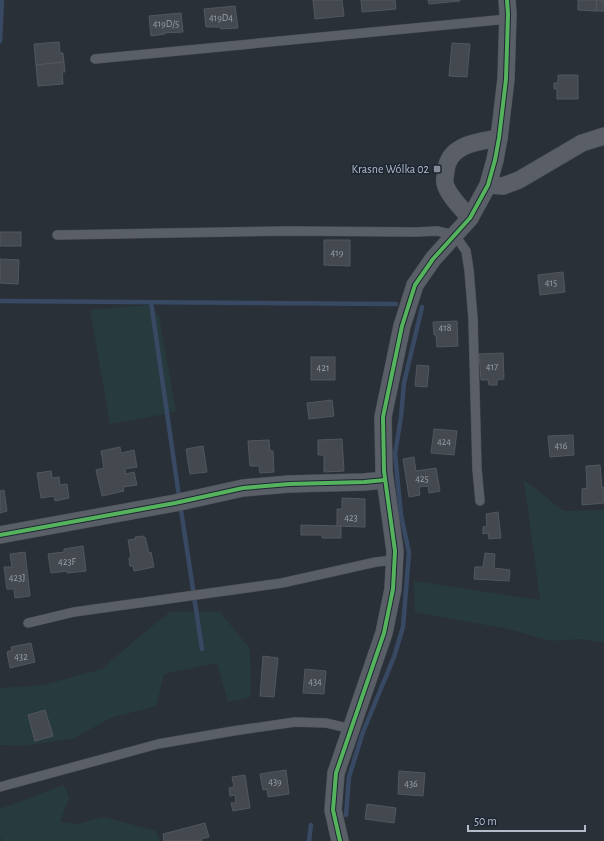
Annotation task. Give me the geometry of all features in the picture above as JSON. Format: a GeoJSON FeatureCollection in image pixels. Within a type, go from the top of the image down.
{"type":"FeatureCollection","features":[{"type":"Feature","properties":{"kind":"street"},"geometry":{"type":"LineString","coordinates":[[340,841],[333,810],[336,773],[384,633],[393,589],[395,551],[384,471],[383,417],[402,326],[415,285],[433,259],[470,218],[488,185],[499,138],[506,79],[508,19],[507,0]]}},
{"type":"Feature","properties":{"kind":"street"},"geometry":{"type":"LineString","coordinates":[[488,185],[503,186],[519,180],[582,143],[604,136]]}},
{"type":"Feature","properties":{"kind":"street"},"geometry":{"type":"LineString","coordinates":[[470,218],[450,194],[445,183],[447,163],[454,152],[459,149],[471,144],[499,138]]}},
{"type":"Feature","properties":{"kind":"street"},"geometry":{"type":"LineString","coordinates":[[0,535],[175,503],[243,488],[288,484],[385,480]]}},
{"type":"Feature","properties":{"kind":"lane"},"geometry":{"type":"LineString","coordinates":[[95,59],[508,19]]}},
{"type":"Feature","properties":{"kind":"lane"},"geometry":{"type":"LineString","coordinates":[[57,235],[287,231],[437,231],[454,235],[466,251],[469,270],[473,319],[477,469],[480,500]]}},
{"type":"Feature","properties":{"kind":"lane"},"geometry":{"type":"LineString","coordinates":[[28,623],[74,612],[282,583],[376,562],[395,560]]}},
{"type":"Feature","properties":{"kind":"lane"},"geometry":{"type":"LineString","coordinates":[[0,786],[158,744],[233,731],[295,722],[326,722],[352,729]]}},
{"type":"Feature","properties":{"kind":"green space"},"geometry":{"type":"Polygon","coordinates":[[[148,305],[159,315],[176,412],[110,424],[90,310],[148,305]]]}},
{"type":"Feature","properties":{"kind":"green space"},"geometry":{"type":"Polygon","coordinates":[[[524,480],[564,511],[604,510],[604,641],[601,643],[583,639],[551,641],[508,629],[415,612],[414,581],[540,600],[524,480]]]}},
{"type":"Feature","properties":{"kind":"green space"},"geometry":{"type":"Polygon","coordinates":[[[170,612],[220,612],[250,649],[251,697],[228,702],[217,663],[164,674],[156,706],[111,718],[72,739],[20,746],[0,745],[0,688],[43,685],[102,669],[170,612]]]}},
{"type":"Feature","properties":{"kind":"green space"},"geometry":{"type":"Polygon","coordinates":[[[64,785],[69,798],[60,822],[77,824],[104,817],[156,831],[160,841],[4,841],[0,838],[0,809],[64,785]]]}},
{"type":"Feature","properties":{"kind":"building"},"geometry":{"type":"Polygon","coordinates":[[[313,0],[342,0],[344,16],[315,19],[313,0]]]}},
{"type":"Feature","properties":{"kind":"building"},"geometry":{"type":"Polygon","coordinates":[[[361,0],[395,0],[396,9],[362,12],[361,0]]]}},
{"type":"Feature","properties":{"kind":"building"},"geometry":{"type":"Polygon","coordinates":[[[428,0],[460,0],[460,1],[429,4],[428,0]]]}},
{"type":"Feature","properties":{"kind":"building"},"geometry":{"type":"Polygon","coordinates":[[[578,0],[597,0],[596,11],[578,10],[578,0]]]}},
{"type":"Feature","properties":{"kind":"building"},"geometry":{"type":"Polygon","coordinates":[[[597,0],[604,0],[604,11],[596,11],[597,0]]]}},
{"type":"Feature","properties":{"kind":"building"},"geometry":{"type":"Polygon","coordinates":[[[235,6],[238,28],[221,29],[220,27],[206,27],[204,9],[235,6]]]}},
{"type":"Feature","properties":{"kind":"building"},"geometry":{"type":"Polygon","coordinates":[[[181,13],[183,32],[164,33],[165,34],[151,36],[149,16],[181,13]]]}},
{"type":"Feature","properties":{"kind":"building"},"geometry":{"type":"Polygon","coordinates":[[[59,42],[60,53],[63,53],[64,62],[36,65],[34,44],[59,42]]]}},
{"type":"Feature","properties":{"kind":"building"},"geometry":{"type":"Polygon","coordinates":[[[452,43],[470,44],[467,77],[449,76],[452,43]]]}},
{"type":"Feature","properties":{"kind":"building"},"geometry":{"type":"Polygon","coordinates":[[[64,62],[65,72],[62,72],[63,84],[38,86],[36,65],[64,62]]]}},
{"type":"Feature","properties":{"kind":"building"},"geometry":{"type":"Polygon","coordinates":[[[558,75],[578,75],[578,99],[557,99],[557,89],[554,89],[554,83],[558,83],[558,75]]]}},
{"type":"Feature","properties":{"kind":"building"},"geometry":{"type":"Polygon","coordinates":[[[0,232],[21,232],[21,246],[0,246],[0,232]]]}},
{"type":"Feature","properties":{"kind":"building"},"geometry":{"type":"Polygon","coordinates":[[[324,240],[350,240],[350,266],[324,265],[324,240]]]}},
{"type":"Feature","properties":{"kind":"building"},"geometry":{"type":"Polygon","coordinates":[[[0,259],[19,260],[18,284],[0,283],[0,259]]]}},
{"type":"Feature","properties":{"kind":"building"},"geometry":{"type":"Polygon","coordinates":[[[563,272],[565,292],[540,295],[538,275],[563,272]]]}},
{"type":"Feature","properties":{"kind":"building"},"geometry":{"type":"Polygon","coordinates":[[[457,321],[458,346],[437,347],[433,322],[457,321]]]}},
{"type":"Feature","properties":{"kind":"building"},"geometry":{"type":"Polygon","coordinates":[[[503,353],[504,379],[497,380],[497,385],[489,385],[488,380],[481,380],[479,354],[503,353]]]}},
{"type":"Feature","properties":{"kind":"building"},"geometry":{"type":"Polygon","coordinates":[[[311,357],[335,357],[335,380],[311,380],[311,357]]]}},
{"type":"Feature","properties":{"kind":"building"},"geometry":{"type":"Polygon","coordinates":[[[417,365],[429,366],[427,387],[415,386],[417,365]]]}},
{"type":"Feature","properties":{"kind":"building"},"geometry":{"type":"Polygon","coordinates":[[[332,400],[334,416],[309,419],[307,403],[332,400]]]}},
{"type":"Feature","properties":{"kind":"building"},"geometry":{"type":"Polygon","coordinates":[[[434,429],[457,431],[454,455],[431,453],[434,429]]]}},
{"type":"Feature","properties":{"kind":"building"},"geometry":{"type":"Polygon","coordinates":[[[573,435],[574,455],[550,457],[548,436],[573,435]]]}},
{"type":"Feature","properties":{"kind":"building"},"geometry":{"type":"Polygon","coordinates":[[[342,439],[344,471],[324,472],[324,455],[318,455],[318,440],[342,439]]]}},
{"type":"Feature","properties":{"kind":"building"},"geometry":{"type":"Polygon","coordinates":[[[269,440],[270,451],[273,451],[274,472],[260,473],[259,466],[250,466],[248,441],[269,440]]]}},
{"type":"Feature","properties":{"kind":"building"},"geometry":{"type":"Polygon","coordinates":[[[203,446],[207,472],[190,474],[186,449],[203,446]]]}},
{"type":"Feature","properties":{"kind":"building"},"geometry":{"type":"Polygon","coordinates":[[[120,447],[121,453],[134,450],[137,467],[125,469],[126,474],[134,472],[137,485],[123,487],[124,491],[102,496],[96,470],[104,468],[101,451],[120,447]]]}},
{"type":"Feature","properties":{"kind":"building"},"geometry":{"type":"Polygon","coordinates":[[[414,457],[416,471],[436,468],[440,491],[429,493],[428,486],[419,487],[420,495],[409,497],[403,459],[414,457]]]}},
{"type":"Feature","properties":{"kind":"building"},"geometry":{"type":"Polygon","coordinates":[[[600,465],[602,488],[604,487],[604,503],[582,505],[582,489],[587,488],[586,466],[600,465]]]}},
{"type":"Feature","properties":{"kind":"building"},"geometry":{"type":"Polygon","coordinates":[[[51,471],[52,478],[59,477],[60,485],[67,484],[69,498],[55,501],[54,496],[41,498],[37,473],[51,471]]]}},
{"type":"Feature","properties":{"kind":"building"},"geometry":{"type":"Polygon","coordinates":[[[4,490],[7,511],[0,513],[0,491],[4,490]]]}},
{"type":"Feature","properties":{"kind":"building"},"geometry":{"type":"Polygon","coordinates":[[[342,498],[365,499],[365,527],[337,526],[337,509],[342,509],[342,498]]]}},
{"type":"Feature","properties":{"kind":"building"},"geometry":{"type":"Polygon","coordinates":[[[498,512],[501,538],[489,539],[488,533],[483,534],[483,527],[487,526],[486,514],[498,512]]]}},
{"type":"Feature","properties":{"kind":"building"},"geometry":{"type":"Polygon","coordinates":[[[301,525],[341,526],[341,538],[322,538],[322,535],[301,535],[301,525]]]}},
{"type":"Feature","properties":{"kind":"building"},"geometry":{"type":"Polygon","coordinates":[[[143,536],[143,538],[145,537],[149,553],[151,552],[154,567],[134,571],[133,566],[130,566],[129,558],[131,557],[128,540],[143,536]]]}},
{"type":"Feature","properties":{"kind":"building"},"geometry":{"type":"Polygon","coordinates":[[[83,546],[86,571],[51,573],[48,554],[64,552],[64,549],[83,546]]]}},
{"type":"Feature","properties":{"kind":"building"},"geometry":{"type":"Polygon","coordinates":[[[25,552],[30,596],[15,598],[14,589],[7,589],[4,567],[12,567],[10,554],[25,552]]]}},
{"type":"Feature","properties":{"kind":"building"},"geometry":{"type":"Polygon","coordinates":[[[485,553],[495,554],[494,568],[510,570],[509,581],[474,579],[475,567],[483,567],[485,553]]]}},
{"type":"Feature","properties":{"kind":"building"},"geometry":{"type":"Polygon","coordinates":[[[31,643],[35,662],[10,668],[7,652],[12,650],[11,647],[31,643]]]}},
{"type":"Feature","properties":{"kind":"building"},"geometry":{"type":"Polygon","coordinates":[[[263,656],[278,658],[274,697],[260,696],[263,656]]]}},
{"type":"Feature","properties":{"kind":"building"},"geometry":{"type":"Polygon","coordinates":[[[305,669],[326,671],[324,694],[303,693],[305,669]]]}},
{"type":"Feature","properties":{"kind":"building"},"geometry":{"type":"Polygon","coordinates":[[[45,710],[53,736],[35,741],[28,715],[45,710]]]}},
{"type":"Feature","properties":{"kind":"building"},"geometry":{"type":"Polygon","coordinates":[[[286,770],[289,794],[268,797],[267,789],[263,790],[260,774],[286,770]]]}},
{"type":"Feature","properties":{"kind":"building"},"geometry":{"type":"Polygon","coordinates":[[[399,771],[425,773],[423,796],[398,794],[399,771]]]}},
{"type":"Feature","properties":{"kind":"building"},"geometry":{"type":"Polygon","coordinates":[[[245,775],[250,808],[233,811],[231,803],[236,803],[235,795],[230,796],[229,788],[234,787],[232,777],[245,775]]]}},
{"type":"Feature","properties":{"kind":"building"},"geometry":{"type":"Polygon","coordinates":[[[367,804],[396,808],[394,823],[365,819],[367,804]]]}},
{"type":"Feature","properties":{"kind":"building"},"geometry":{"type":"Polygon","coordinates":[[[205,823],[209,837],[201,839],[202,841],[164,841],[163,834],[205,823]]]}},
{"type":"Feature","properties":{"kind":"waterway"},"geometry":{"type":"LineString","coordinates":[[0,41],[2,0]]}},
{"type":"Feature","properties":{"kind":"waterway"},"geometry":{"type":"LineString","coordinates":[[0,301],[396,304]]}},
{"type":"Feature","properties":{"kind":"waterway"},"geometry":{"type":"LineString","coordinates":[[151,302],[179,496]]}},
{"type":"Feature","properties":{"kind":"waterway"},"geometry":{"type":"LineString","coordinates":[[346,815],[349,777],[363,732],[394,657],[403,627],[409,553],[401,515],[395,454],[401,417],[404,383],[422,307]]}},
{"type":"Feature","properties":{"kind":"waterway"},"geometry":{"type":"LineString","coordinates":[[181,510],[202,649]]}},
{"type":"Feature","properties":{"kind":"waterway"},"geometry":{"type":"LineString","coordinates":[[309,841],[311,825]]}},
{"type":"Feature","properties":{"kind":"cycle path"},"geometry":{"type":"LineString","coordinates":[[340,841],[333,810],[336,773],[384,633],[393,589],[395,551],[384,471],[383,417],[402,326],[415,285],[433,259],[470,218],[488,185],[499,138],[506,79],[507,0]]}},
{"type":"Feature","properties":{"kind":"cycle path"},"geometry":{"type":"LineString","coordinates":[[0,535],[175,503],[243,488],[289,484],[385,480]]}},
{"type":"Feature","properties":{"kind":"place","name":"Krasne Wólka 02"},"geometry":{"type":"Point","coordinates":[437,169]}}]}
